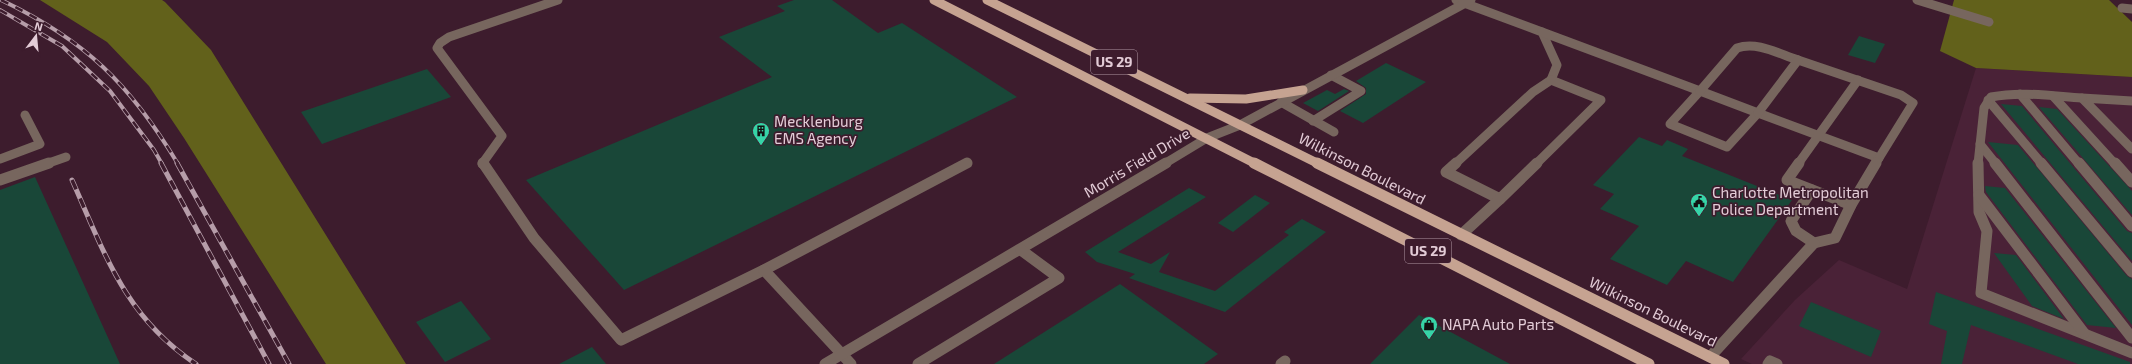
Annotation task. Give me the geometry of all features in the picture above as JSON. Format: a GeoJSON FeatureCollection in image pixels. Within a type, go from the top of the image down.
{"type":"FeatureCollection","features":[{"type":"Feature","properties":{"kind":"main road","name":"US 29"},"geometry":{"type":"LineString","coordinates":[[934,0],[1649,364]]}},
{"type":"Feature","properties":{"kind":"main road","name":"Wilkinson Boulevard"},"geometry":{"type":"LineString","coordinates":[[987,0],[1724,364]]}},
{"type":"Feature","properties":{"kind":"main road"},"geometry":{"type":"LineString","coordinates":[[1184,97],[1246,99],[1303,90]]}},
{"type":"Feature","properties":{"kind":"street"},"geometry":{"type":"LineString","coordinates":[[558,0],[449,37],[440,42],[437,48],[502,136],[482,164],[534,238],[622,340],[764,270],[967,163]]}},
{"type":"Feature","properties":{"kind":"street"},"geometry":{"type":"LineString","coordinates":[[1456,0],[1468,2],[1542,32],[1701,90],[1818,136],[1879,158]]}},
{"type":"Feature","properties":{"kind":"street"},"geometry":{"type":"LineString","coordinates":[[1917,0],[1990,22]]}},
{"type":"Feature","properties":{"kind":"street","name":"Morris Field Drive"},"geometry":{"type":"LineString","coordinates":[[824,364],[1021,250],[1207,138],[1240,124],[1468,2]]}},
{"type":"Feature","properties":{"kind":"street"},"geometry":{"type":"LineString","coordinates":[[2122,8],[2132,9]]}},
{"type":"Feature","properties":{"kind":"street"},"geometry":{"type":"LineString","coordinates":[[1500,199],[1446,172],[1533,92],[1551,80],[1557,65],[1542,32]]}},
{"type":"Feature","properties":{"kind":"street"},"geometry":{"type":"LineString","coordinates":[[1710,357],[1814,243],[1835,238],[1851,205],[1912,102],[1901,95],[1858,80],[1798,60],[1756,46],[1743,46],[1737,48],[1670,124],[1728,147],[1758,113],[1798,60]]}},
{"type":"Feature","properties":{"kind":"street"},"geometry":{"type":"LineString","coordinates":[[1313,120],[1361,91],[1331,75]]}},
{"type":"Feature","properties":{"kind":"street"},"geometry":{"type":"LineString","coordinates":[[1461,235],[1500,199],[1600,100],[1551,80]]}},
{"type":"Feature","properties":{"kind":"street"},"geometry":{"type":"LineString","coordinates":[[1851,205],[1787,180],[1858,80]]}},
{"type":"Feature","properties":{"kind":"street"},"geometry":{"type":"LineString","coordinates":[[2132,101],[2020,94],[2005,94],[1990,97],[1984,108],[1980,144],[1979,195],[1979,212],[1987,231],[1980,293],[2132,353]]}},
{"type":"Feature","properties":{"kind":"street"},"geometry":{"type":"LineString","coordinates":[[2020,94],[2132,226]]}},
{"type":"Feature","properties":{"kind":"street"},"geometry":{"type":"LineString","coordinates":[[2054,96],[2132,182]]}},
{"type":"Feature","properties":{"kind":"street"},"geometry":{"type":"LineString","coordinates":[[2082,98],[2132,149]]}},
{"type":"Feature","properties":{"kind":"street"},"geometry":{"type":"LineString","coordinates":[[1988,100],[2132,272]]}},
{"type":"Feature","properties":{"kind":"street"},"geometry":{"type":"LineString","coordinates":[[1281,102],[1334,132]]}},
{"type":"Feature","properties":{"kind":"street"},"geometry":{"type":"LineString","coordinates":[[0,159],[40,144],[25,115]]}},
{"type":"Feature","properties":{"kind":"street"},"geometry":{"type":"LineString","coordinates":[[1980,144],[2132,338]]}},
{"type":"Feature","properties":{"kind":"street"},"geometry":{"type":"LineString","coordinates":[[0,180],[66,157]]}},
{"type":"Feature","properties":{"kind":"street"},"geometry":{"type":"LineString","coordinates":[[1812,190],[1791,222],[1796,232],[1814,243]]}},
{"type":"Feature","properties":{"kind":"street"},"geometry":{"type":"LineString","coordinates":[[1979,195],[2084,334]]}},
{"type":"Feature","properties":{"kind":"street"},"geometry":{"type":"LineString","coordinates":[[918,364],[1059,278],[1021,250]]}},
{"type":"Feature","properties":{"kind":"street"},"geometry":{"type":"LineString","coordinates":[[764,270],[851,364]]}},
{"type":"Feature","properties":{"kind":"street"},"geometry":{"type":"LineString","coordinates":[[1768,364],[1770,361],[1777,364]]}},
{"type":"Feature","properties":{"kind":"shaded area"},"geometry":{"type":"Polygon","coordinates":[[[40,0],[162,0],[165,2],[211,50],[406,364],[326,364],[184,138],[149,86],[107,42],[40,0]]]}},
{"type":"Feature","properties":{"kind":"shaded area"},"geometry":{"type":"Polygon","coordinates":[[[1954,0],[2109,0],[2132,22],[2132,77],[1976,68],[1940,51],[1954,0]]]}},
{"type":"Feature","properties":{"kind":"shaded area"},"geometry":{"type":"Polygon","coordinates":[[[1976,68],[2132,77],[2132,364],[1752,364],[1741,359],[1795,300],[1839,260],[1907,289],[1976,68]]]}},
{"type":"Feature","properties":{"kind":"building","name":"Mecklenburg EMS Agency"},"geometry":{"type":"Polygon","coordinates":[[[794,0],[832,0],[878,33],[902,23],[1017,97],[624,290],[526,180],[772,77],[719,37],[785,11],[777,6],[794,0]]]}},
{"type":"Feature","properties":{"kind":"building"},"geometry":{"type":"Polygon","coordinates":[[[1859,36],[1885,44],[1875,63],[1848,55],[1859,36]]]}},
{"type":"Feature","properties":{"kind":"building"},"geometry":{"type":"Polygon","coordinates":[[[1386,63],[1426,82],[1363,123],[1340,111],[1366,94],[1366,88],[1356,81],[1386,63]]]}},
{"type":"Feature","properties":{"kind":"building"},"geometry":{"type":"Polygon","coordinates":[[[427,69],[451,97],[322,144],[301,112],[427,69]]]}},
{"type":"Feature","properties":{"kind":"building"},"geometry":{"type":"Polygon","coordinates":[[[1344,89],[1349,91],[1318,111],[1303,103],[1327,90],[1335,94],[1344,89]]]}},
{"type":"Feature","properties":{"kind":"building"},"geometry":{"type":"Polygon","coordinates":[[[2001,104],[2022,106],[2127,231],[2132,233],[2132,261],[2001,104]]]}},
{"type":"Feature","properties":{"kind":"building"},"geometry":{"type":"Polygon","coordinates":[[[2039,107],[2057,109],[2132,191],[2132,215],[2039,107]]]}},
{"type":"Feature","properties":{"kind":"building","name":"Charlotte Metropolitan Police Department"},"geometry":{"type":"Polygon","coordinates":[[[1639,137],[1662,146],[1667,140],[1688,149],[1682,156],[1792,200],[1733,282],[1686,261],[1667,285],[1610,259],[1639,226],[1600,209],[1614,194],[1593,185],[1639,137]]]}},
{"type":"Feature","properties":{"kind":"building"},"geometry":{"type":"Polygon","coordinates":[[[1988,142],[2018,145],[2127,276],[2132,279],[2132,325],[1988,142]]]}},
{"type":"Feature","properties":{"kind":"building"},"geometry":{"type":"Polygon","coordinates":[[[35,177],[120,364],[0,364],[0,190],[35,177]]]}},
{"type":"Feature","properties":{"kind":"building"},"geometry":{"type":"Polygon","coordinates":[[[1985,186],[2005,188],[2116,328],[2087,325],[1986,192],[1985,186]]]}},
{"type":"Feature","properties":{"kind":"building"},"geometry":{"type":"Polygon","coordinates":[[[1189,188],[1206,197],[1118,252],[1151,264],[1170,252],[1159,272],[1215,291],[1289,235],[1284,232],[1302,219],[1326,232],[1225,312],[1129,278],[1135,274],[1097,262],[1085,252],[1189,188]]]}},
{"type":"Feature","properties":{"kind":"building"},"geometry":{"type":"Polygon","coordinates":[[[1255,195],[1270,203],[1233,232],[1218,223],[1255,195]]]}},
{"type":"Feature","properties":{"kind":"building"},"geometry":{"type":"Polygon","coordinates":[[[1994,253],[2016,255],[2064,319],[2032,306],[1994,253]]]}},
{"type":"Feature","properties":{"kind":"building"},"geometry":{"type":"Polygon","coordinates":[[[1120,284],[1218,354],[1204,364],[994,364],[1120,284]]]}},
{"type":"Feature","properties":{"kind":"building"},"geometry":{"type":"Polygon","coordinates":[[[1936,292],[2130,362],[2130,364],[2078,364],[1971,325],[1962,364],[1941,364],[1947,331],[1929,324],[1936,292]]]}},
{"type":"Feature","properties":{"kind":"building"},"geometry":{"type":"Polygon","coordinates":[[[461,301],[491,339],[445,362],[416,322],[461,301]]]}},
{"type":"Feature","properties":{"kind":"building"},"geometry":{"type":"Polygon","coordinates":[[[1811,302],[1881,331],[1871,357],[1799,326],[1811,302]]]}},
{"type":"Feature","properties":{"kind":"building","name":"NAPA Auto Parts"},"geometry":{"type":"Polygon","coordinates":[[[1419,315],[1510,364],[1370,364],[1419,315]]]}},
{"type":"Feature","properties":{"kind":"building"},"geometry":{"type":"Polygon","coordinates":[[[592,347],[606,364],[559,364],[592,347]]]}},
{"type":"Feature","properties":{"kind":"railway"},"geometry":{"type":"LineString","coordinates":[[1,0],[31,15],[57,31],[81,48],[103,67],[142,110],[178,164]]}},
{"type":"Feature","properties":{"kind":"railway"},"geometry":{"type":"LineString","coordinates":[[0,10],[62,46],[110,91],[154,150],[162,164]]}},
{"type":"Feature","properties":{"kind":"railway"},"geometry":{"type":"LineString","coordinates":[[161,163],[269,364]]}},
{"type":"Feature","properties":{"kind":"railway"},"geometry":{"type":"LineString","coordinates":[[177,163],[289,364]]}},
{"type":"Feature","properties":{"kind":"railway"},"geometry":{"type":"LineString","coordinates":[[72,180],[107,258],[134,305],[151,326],[172,346],[196,364]]}},
{"type":"Feature","properties":{"kind":"place","name":"Mecklenburg EMS Agency"},"geometry":{"type":"Point","coordinates":[761,146]}},
{"type":"Feature","properties":{"kind":"place","name":"Charlotte Metropolitan Police Department"},"geometry":{"type":"Point","coordinates":[1699,217]}},
{"type":"Feature","properties":{"kind":"place","name":"NAPA Auto Parts"},"geometry":{"type":"Point","coordinates":[1429,340]}}]}
